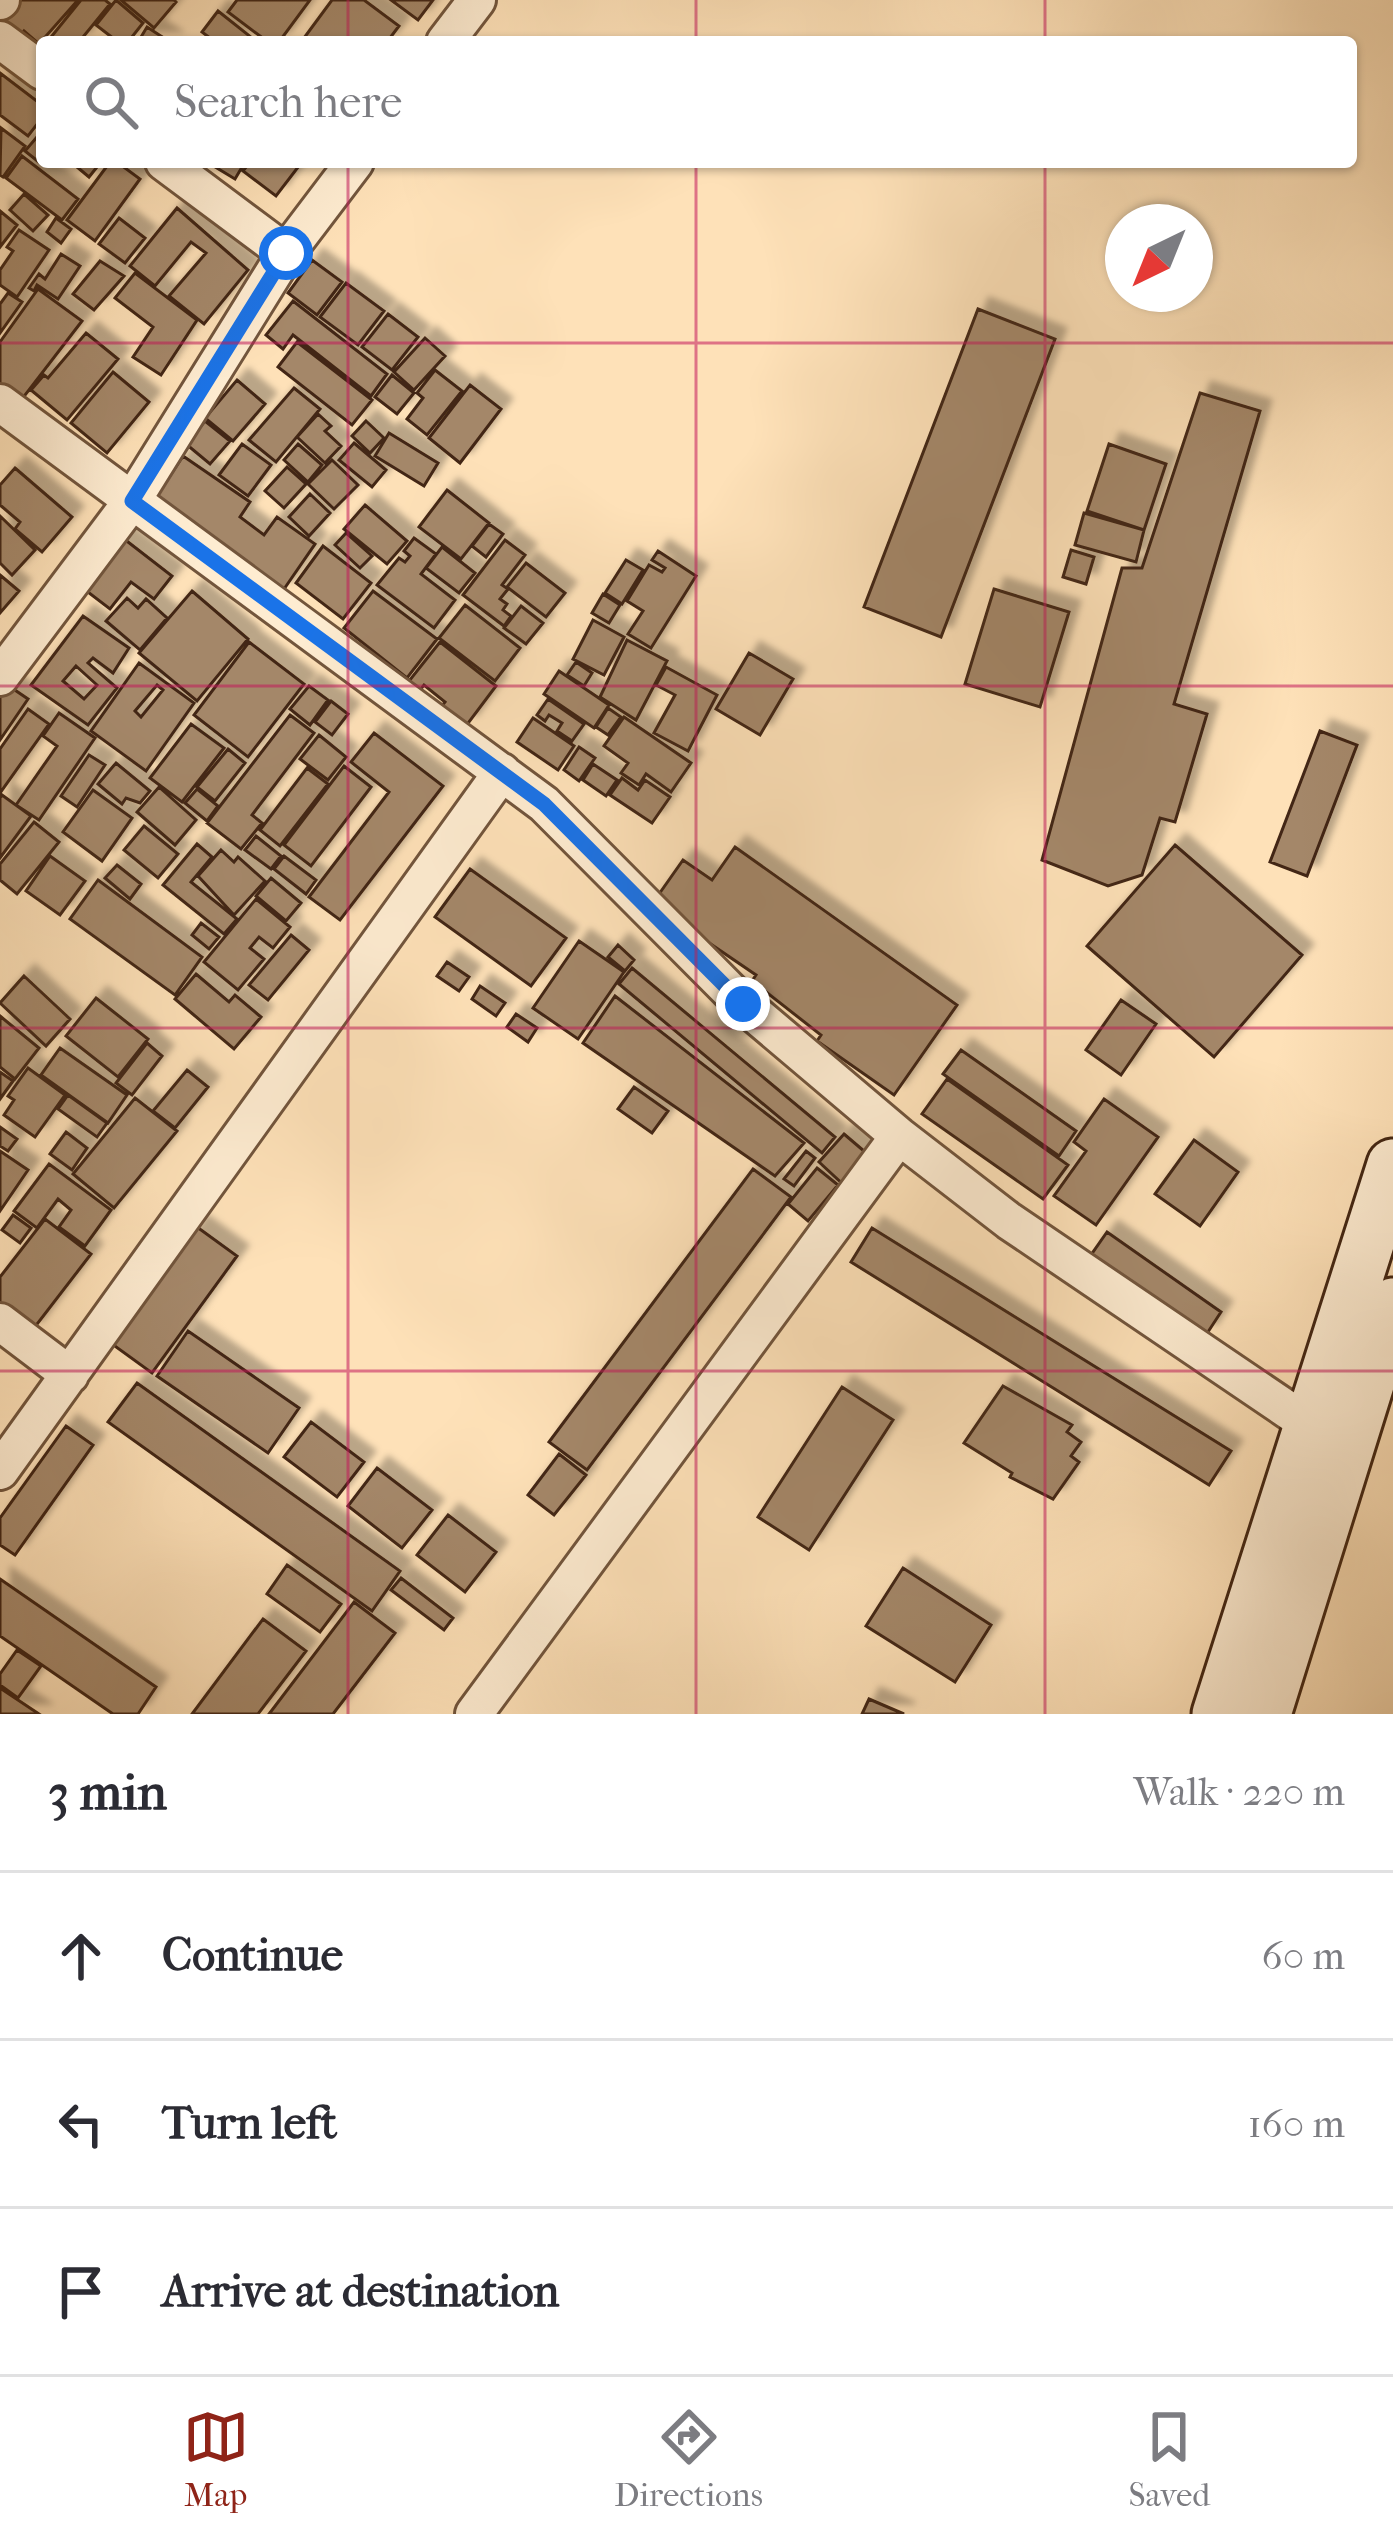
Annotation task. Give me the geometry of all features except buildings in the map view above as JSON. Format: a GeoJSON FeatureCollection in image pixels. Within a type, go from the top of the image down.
{"type":"FeatureCollection","features":[{"type":"Feature","properties":{"kind":"main road"},"geometry":{"type":"LineString","coordinates":[[1218,1714],[1393,1165]]}},
{"type":"Feature","properties":{"kind":"main road"},"geometry":{"type":"LineString","coordinates":[[1265,1714],[1393,1304]]}},
{"type":"Feature","properties":{"kind":"street"},"geometry":{"type":"LineString","coordinates":[[449,36],[476,0]]}},
{"type":"Feature","properties":{"kind":"street"},"geometry":{"type":"LineString","coordinates":[[0,40],[36,67]]}},
{"type":"Feature","properties":{"kind":"street"},"geometry":{"type":"LineString","coordinates":[[172,168],[286,253]]}},
{"type":"Feature","properties":{"kind":"street"},"geometry":{"type":"LineString","coordinates":[[0,677],[132,501],[286,253],[350,168]]}},
{"type":"Feature","properties":{"kind":"street"},"geometry":{"type":"LineString","coordinates":[[0,403],[544,804],[743,1004],[899,1136],[1009,1221],[1310,1425]]}},
{"type":"Feature","properties":{"kind":"street"},"geometry":{"type":"LineString","coordinates":[[0,1471],[502,772]]}},
{"type":"Feature","properties":{"kind":"street"},"geometry":{"type":"LineString","coordinates":[[474,1714],[899,1136]]}},
{"type":"Feature","properties":{"kind":"street"},"geometry":{"type":"LineString","coordinates":[[0,1322],[70,1375]]}},
{"type":"Feature","properties":{"kind":"route"},"geometry":{"type":"LineString","coordinates":[[286,253],[132,501],[544,804],[743,1004]]}}]}
